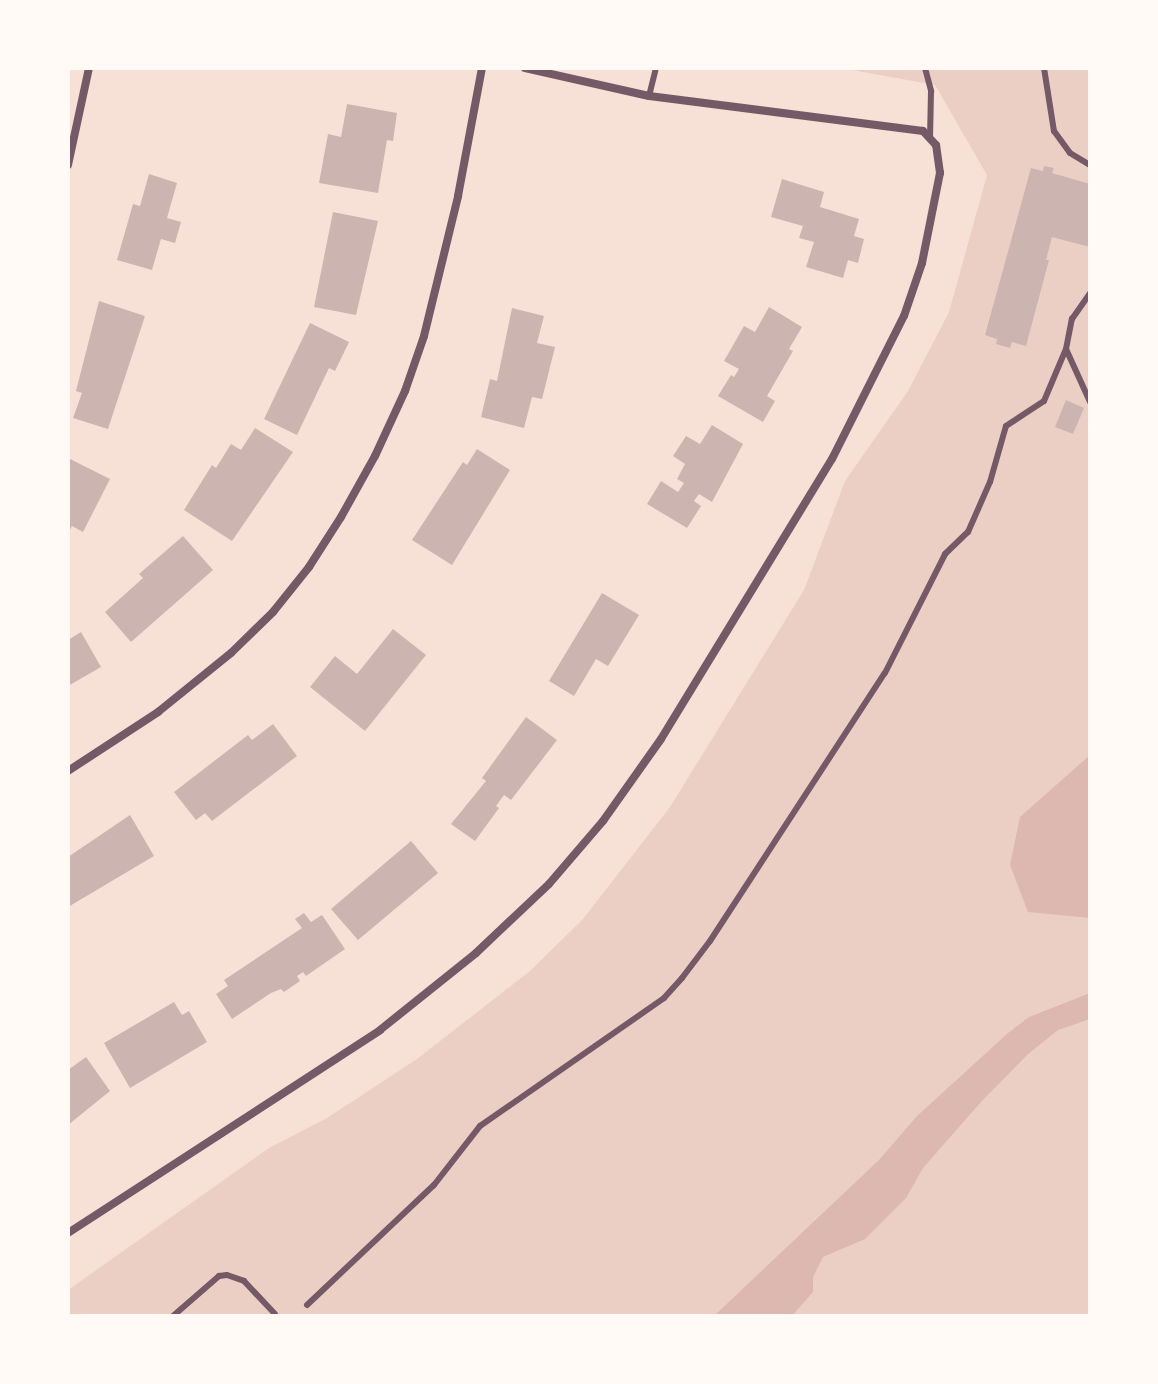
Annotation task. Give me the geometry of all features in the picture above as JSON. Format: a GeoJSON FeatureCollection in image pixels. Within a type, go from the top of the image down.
{"type":"FeatureCollection","features":[{"type":"Feature","properties":{"kind":"street"},"geometry":{"type":"LineString","coordinates":[[68,165],[89,68]]}},
{"type":"Feature","properties":{"kind":"street"},"geometry":{"type":"LineString","coordinates":[[68,771],[158,712],[231,653],[273,612],[309,567],[341,517],[381,443],[424,336],[455,210],[482,68]]}},
{"type":"Feature","properties":{"kind":"street"},"geometry":{"type":"LineString","coordinates":[[68,1233],[314,1075],[427,994],[513,919],[603,821],[661,739],[866,398],[904,316],[922,263],[940,173],[933,141],[923,131],[649,96],[525,68]]}},
{"type":"Feature","properties":{"kind":"lane"},"geometry":{"type":"LineString","coordinates":[[649,96],[656,68]]}},
{"type":"Feature","properties":{"kind":"lane"},"geometry":{"type":"LineString","coordinates":[[925,68],[931,91],[933,141]]}},
{"type":"Feature","properties":{"kind":"lane"},"geometry":{"type":"LineString","coordinates":[[1044,68],[1054,131],[1070,153],[1090,165]]}},
{"type":"Feature","properties":{"kind":"lane"},"geometry":{"type":"LineString","coordinates":[[307,1305],[434,1185],[480,1126],[664,998],[682,978],[710,941],[885,673],[945,554],[968,532],[990,482],[1006,426],[1044,401],[1066,349],[1072,319],[1090,293]]}},
{"type":"Feature","properties":{"kind":"lane"},"geometry":{"type":"LineString","coordinates":[[1066,349],[1090,402]]}},
{"type":"Feature","properties":{"kind":"lane"},"geometry":{"type":"LineString","coordinates":[[173,1316],[219,1276],[227,1275],[244,1281],[275,1314]]}},
{"type":"Feature","properties":{"kind":"shaded area"},"geometry":{"type":"Polygon","coordinates":[[[841,68],[1090,68],[1090,1316],[68,1316],[68,1290],[269,1148],[327,1118],[417,1059],[530,971],[583,919],[670,807],[804,590],[845,481],[908,391],[949,312],[987,175],[935,85],[841,68]]]}},
{"type":"Feature","properties":{"kind":"shaded area"},"geometry":{"type":"Polygon","coordinates":[[[1090,755],[1090,918],[1028,912],[1010,865],[1020,817],[1090,755]]]}},
{"type":"Feature","properties":{"kind":"shaded area"},"geometry":{"type":"Polygon","coordinates":[[[1090,993],[1090,1019],[1058,1030],[1027,1055],[923,1168],[906,1198],[865,1239],[823,1257],[813,1277],[813,1292],[792,1316],[714,1316],[879,1160],[917,1116],[1008,1033],[1029,1017],[1090,993]]]}},
{"type":"Feature","properties":{"kind":"building"},"geometry":{"type":"Polygon","coordinates":[[[347,104],[397,113],[393,141],[387,140],[378,193],[319,183],[328,134],[341,137],[347,104]]]}},
{"type":"Feature","properties":{"kind":"building"},"geometry":{"type":"Polygon","coordinates":[[[1044,166],[1054,168],[1052,173],[1090,184],[1090,247],[1052,237],[1046,260],[1049,260],[1026,346],[1012,342],[1010,348],[996,344],[997,339],[985,335],[1031,168],[1043,171],[1044,166]]]}},
{"type":"Feature","properties":{"kind":"building"},"geometry":{"type":"Polygon","coordinates":[[[149,174],[177,183],[167,218],[181,222],[175,243],[161,239],[152,270],[117,260],[133,204],[140,206],[149,174]]]}},
{"type":"Feature","properties":{"kind":"building"},"geometry":{"type":"Polygon","coordinates":[[[782,179],[824,192],[820,207],[859,219],[854,236],[864,239],[858,263],[848,260],[843,278],[806,267],[814,242],[799,238],[803,226],[771,217],[782,179]]]}},
{"type":"Feature","properties":{"kind":"building"},"geometry":{"type":"Polygon","coordinates":[[[333,212],[378,221],[356,315],[314,307],[333,212]]]}},
{"type":"Feature","properties":{"kind":"building"},"geometry":{"type":"Polygon","coordinates":[[[99,301],[145,316],[108,429],[73,418],[82,393],[76,391],[99,301]]]}},
{"type":"Feature","properties":{"kind":"building"},"geometry":{"type":"Polygon","coordinates":[[[769,307],[802,327],[789,349],[793,351],[767,396],[775,401],[763,422],[718,396],[731,375],[734,377],[739,369],[724,361],[744,326],[755,332],[769,307]]]}},
{"type":"Feature","properties":{"kind":"building"},"geometry":{"type":"Polygon","coordinates":[[[512,308],[544,316],[537,343],[555,347],[542,399],[532,397],[524,428],[481,417],[490,379],[497,381],[512,308]]]}},
{"type":"Feature","properties":{"kind":"building"},"geometry":{"type":"Polygon","coordinates":[[[310,323],[349,342],[335,371],[329,368],[297,435],[264,419],[310,323]]]}},
{"type":"Feature","properties":{"kind":"building"},"geometry":{"type":"Polygon","coordinates":[[[1066,400],[1084,408],[1073,434],[1055,427],[1066,400]]]}},
{"type":"Feature","properties":{"kind":"building"},"geometry":{"type":"Polygon","coordinates":[[[712,425],[743,444],[712,502],[699,494],[694,501],[701,506],[687,528],[647,504],[661,481],[678,492],[684,483],[677,479],[685,464],[673,456],[686,436],[700,444],[712,425]]]}},
{"type":"Feature","properties":{"kind":"building"},"geometry":{"type":"Polygon","coordinates":[[[255,428],[293,452],[232,541],[184,510],[212,465],[216,468],[231,444],[241,450],[255,428]]]}},
{"type":"Feature","properties":{"kind":"building"},"geometry":{"type":"Polygon","coordinates":[[[477,449],[510,470],[452,565],[412,540],[463,462],[467,465],[477,449]]]}},
{"type":"Feature","properties":{"kind":"building"},"geometry":{"type":"Polygon","coordinates":[[[68,458],[110,479],[83,532],[72,526],[68,534],[68,458]]]}},
{"type":"Feature","properties":{"kind":"building"},"geometry":{"type":"Polygon","coordinates":[[[183,536],[213,570],[131,642],[105,612],[143,578],[139,574],[183,536]]]}},
{"type":"Feature","properties":{"kind":"building"},"geometry":{"type":"Polygon","coordinates":[[[602,593],[639,615],[608,666],[596,659],[574,696],[549,681],[602,593]]]}},
{"type":"Feature","properties":{"kind":"building"},"geometry":{"type":"Polygon","coordinates":[[[393,629],[426,655],[365,731],[310,687],[335,656],[357,674],[393,629]]]}},
{"type":"Feature","properties":{"kind":"building"},"geometry":{"type":"Polygon","coordinates":[[[81,632],[101,667],[68,686],[68,640],[81,632]]]}},
{"type":"Feature","properties":{"kind":"building"},"geometry":{"type":"Polygon","coordinates":[[[526,717],[557,740],[511,800],[504,795],[496,806],[499,808],[475,841],[451,824],[486,781],[482,778],[526,717]]]}},
{"type":"Feature","properties":{"kind":"building"},"geometry":{"type":"Polygon","coordinates":[[[273,724],[297,756],[212,821],[205,813],[196,820],[174,792],[248,735],[252,740],[273,724]]]}},
{"type":"Feature","properties":{"kind":"building"},"geometry":{"type":"Polygon","coordinates":[[[130,815],[154,856],[68,907],[68,857],[130,815]]]}},
{"type":"Feature","properties":{"kind":"building"},"geometry":{"type":"Polygon","coordinates":[[[411,841],[438,873],[358,940],[331,909],[411,841]]]}},
{"type":"Feature","properties":{"kind":"building"},"geometry":{"type":"Polygon","coordinates":[[[304,913],[311,922],[322,915],[345,949],[306,976],[303,972],[297,976],[300,981],[284,992],[281,989],[271,993],[232,1019],[216,994],[228,986],[224,980],[302,928],[295,919],[304,913]]]}},
{"type":"Feature","properties":{"kind":"building"},"geometry":{"type":"Polygon","coordinates":[[[174,1002],[182,1015],[189,1011],[207,1042],[130,1088],[104,1043],[174,1002]]]}},
{"type":"Feature","properties":{"kind":"building"},"geometry":{"type":"Polygon","coordinates":[[[86,1057],[110,1091],[68,1125],[68,1070],[86,1057]]]}}]}
